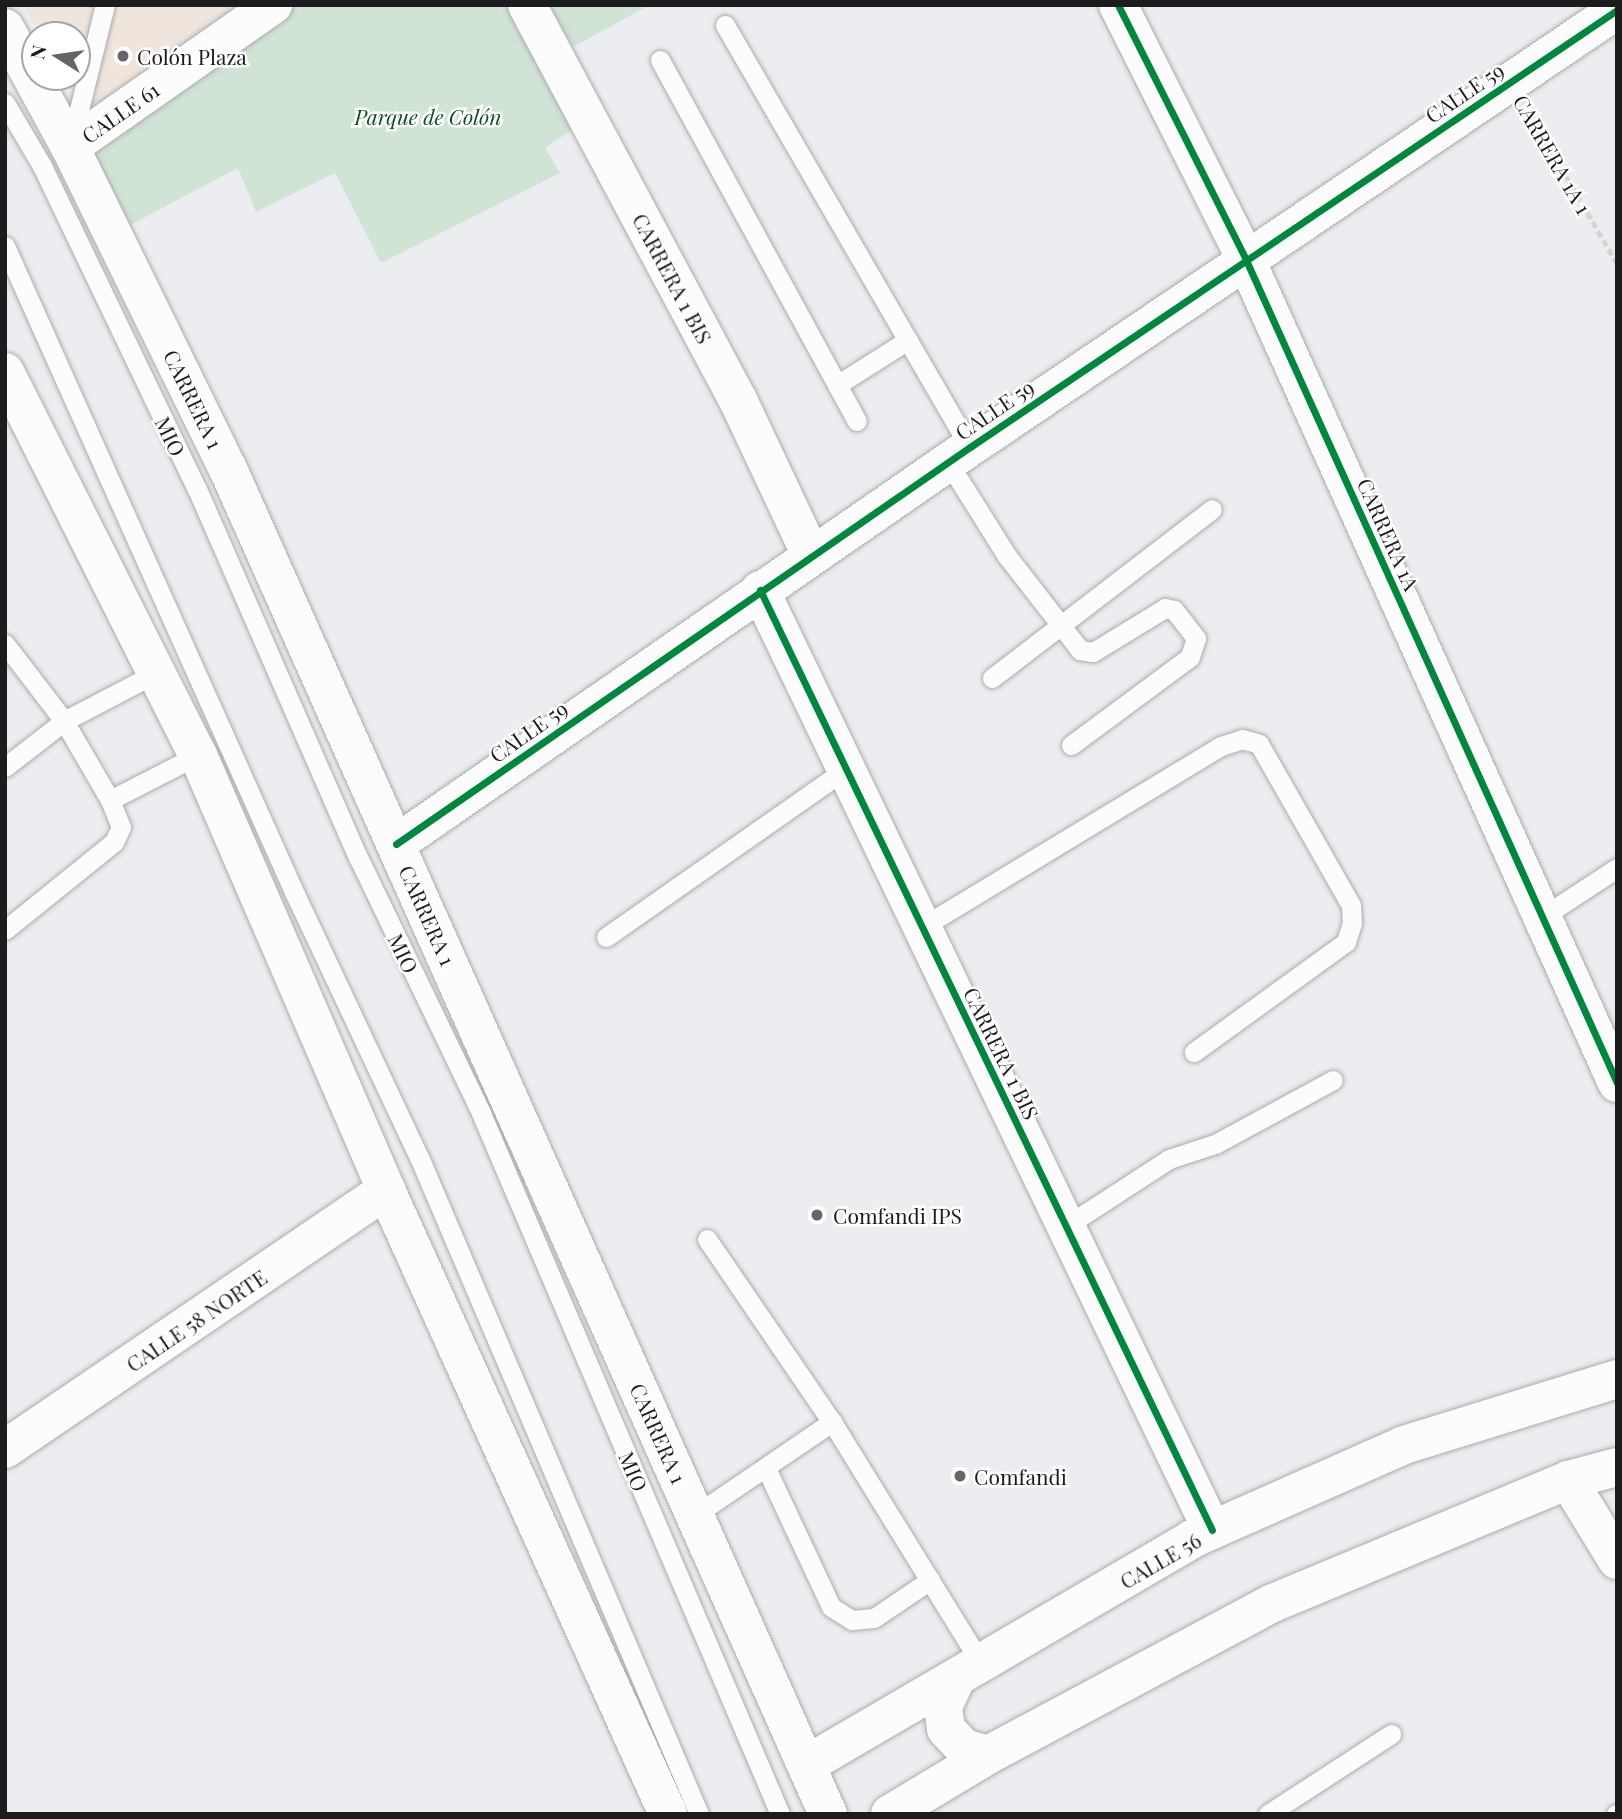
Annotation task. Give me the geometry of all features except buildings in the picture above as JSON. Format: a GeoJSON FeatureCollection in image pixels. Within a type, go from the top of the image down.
{"type":"FeatureCollection","features":[{"type":"Feature","properties":{"kind":"street","name":"CALLE 61"},"geometry":{"type":"LineString","coordinates":[[70,147],[274,5]]}},
{"type":"Feature","properties":{"kind":"street","name":"CARRERA 1 BIS"},"geometry":{"type":"LineString","coordinates":[[527,5],[738,400],[811,555]]}},
{"type":"Feature","properties":{"kind":"street","name":"CARRERA 1A"},"geometry":{"type":"LineString","coordinates":[[1118,5],[1246,260],[1617,1083]]}},
{"type":"Feature","properties":{"kind":"street","name":"CALLE 59"},"geometry":{"type":"LineString","coordinates":[[396,844],[811,555],[1617,10]]}},
{"type":"Feature","properties":{"kind":"street","name":"CARRERA 1"},"geometry":{"type":"LineString","coordinates":[[5,28],[70,147],[228,469],[828,1814]]}},
{"type":"Feature","properties":{"kind":"street"},"geometry":{"type":"LineString","coordinates":[[5,372],[14,416],[156,673],[198,755],[386,1190],[668,1814]]}},
{"type":"Feature","properties":{"kind":"street","name":"CARRERA 1 BIS"},"geometry":{"type":"LineString","coordinates":[[760,590],[1212,1530]]}},
{"type":"Feature","properties":{"kind":"street","name":"CALLE 58 NORTE"},"geometry":{"type":"LineString","coordinates":[[5,1449],[386,1190]]}},
{"type":"Feature","properties":{"kind":"street","name":"CALLE 56"},"geometry":{"type":"LineString","coordinates":[[806,1765],[1212,1530],[1404,1445],[1617,1379]]}},
{"type":"Feature","properties":{"kind":"street"},"geometry":{"type":"LineString","coordinates":[[890,1814],[988,1755],[1273,1602],[1568,1480],[1617,1467]]}},
{"type":"Feature","properties":{"kind":"street"},"geometry":{"type":"LineString","coordinates":[[1568,1480],[1617,1560]]}},
{"type":"Feature","properties":{"kind":"street"},"geometry":{"type":"LineString","coordinates":[[969,1673],[943,1707],[946,1729],[964,1748],[988,1755]]}},
{"type":"Feature","properties":{"kind":"lane"},"geometry":{"type":"LineString","coordinates":[[70,147],[105,5]]}},
{"type":"Feature","properties":{"kind":"lane"},"geometry":{"type":"LineString","coordinates":[[725,25],[908,340],[1007,556],[1086,653],[1165,608],[1174,610],[1196,638],[1190,657],[1071,745]]}},
{"type":"Feature","properties":{"kind":"lane"},"geometry":{"type":"LineString","coordinates":[[660,60],[856,421]]}},
{"type":"Feature","properties":{"kind":"lane","name":"MIO"},"geometry":{"type":"LineString","coordinates":[[5,103],[42,166],[197,489],[359,859],[481,1113],[780,1814]]}},
{"type":"Feature","properties":{"kind":"lane"},"geometry":{"type":"LineString","coordinates":[[5,246],[295,894],[419,1157],[699,1814]]}},
{"type":"Feature","properties":{"kind":"lane"},"geometry":{"type":"LineString","coordinates":[[837,385],[908,340]]}},
{"type":"Feature","properties":{"kind":"lane"},"geometry":{"type":"LineString","coordinates":[[992,678],[1061,621],[1212,509]]}},
{"type":"Feature","properties":{"kind":"lane"},"geometry":{"type":"LineString","coordinates":[[5,644],[64,721],[110,800],[121,827],[114,842],[5,930]]}},
{"type":"Feature","properties":{"kind":"lane"},"geometry":{"type":"LineString","coordinates":[[5,767],[64,721],[156,673]]}},
{"type":"Feature","properties":{"kind":"lane"},"geometry":{"type":"LineString","coordinates":[[922,927],[1221,746],[1242,739],[1259,744],[1351,905],[1352,923],[1346,942],[1194,1052]]}},
{"type":"Feature","properties":{"kind":"lane"},"geometry":{"type":"LineString","coordinates":[[110,800],[198,755]]}},
{"type":"Feature","properties":{"kind":"lane"},"geometry":{"type":"LineString","coordinates":[[606,937],[846,769]]}},
{"type":"Feature","properties":{"kind":"lane"},"geometry":{"type":"LineString","coordinates":[[1542,917],[1617,868]]}},
{"type":"Feature","properties":{"kind":"lane"},"geometry":{"type":"LineString","coordinates":[[1066,1226],[1169,1159],[1215,1144],[1333,1080]]}},
{"type":"Feature","properties":{"kind":"lane"},"geometry":{"type":"LineString","coordinates":[[708,1239],[832,1422],[930,1580],[969,1673]]}},
{"type":"Feature","properties":{"kind":"lane"},"geometry":{"type":"LineString","coordinates":[[695,1515],[832,1422]]}},
{"type":"Feature","properties":{"kind":"lane"},"geometry":{"type":"LineString","coordinates":[[766,1468],[831,1607],[852,1620],[874,1618],[930,1580]]}},
{"type":"Feature","properties":{"kind":"lane"},"geometry":{"type":"LineString","coordinates":[[1268,1814],[1391,1734]]}},
{"type":"Feature","properties":{"kind":"shaded area","name":"Colón Plaza"},"geometry":{"type":"Polygon","coordinates":[[[24,5],[244,5],[83,115],[70,91],[91,91],[91,21],[33,21],[24,5]]]}},
{"type":"Feature","properties":{"kind":"green space","name":"Parque de Colón"},"geometry":{"type":"Polygon","coordinates":[[[273,5],[527,5],[588,119],[545,148],[560,173],[381,263],[335,173],[256,212],[238,168],[113,234],[70,147],[273,5]]]}},
{"type":"Feature","properties":{"kind":"green space"},"geometry":{"type":"Polygon","coordinates":[[[549,5],[650,5],[573,47],[549,5]]]}},
{"type":"Feature","properties":{"kind":"cycle path"},"geometry":{"type":"LineString","coordinates":[[1118,5],[1246,260],[1617,1083]]}},
{"type":"Feature","properties":{"kind":"cycle path"},"geometry":{"type":"LineString","coordinates":[[396,844],[970,447],[1617,10]]}},
{"type":"Feature","properties":{"kind":"cycle path"},"geometry":{"type":"LineString","coordinates":[[760,590],[1212,1530]]}},
{"type":"Feature","properties":{"kind":"place","name":"Colón Plaza"},"geometry":{"type":"Point","coordinates":[123,56]}},
{"type":"Feature","properties":{"kind":"place","name":"Comfandi IPS"},"geometry":{"type":"Point","coordinates":[817,1215]}},
{"type":"Feature","properties":{"kind":"place","name":"Comfandi"},"geometry":{"type":"Point","coordinates":[960,1476]}}]}
